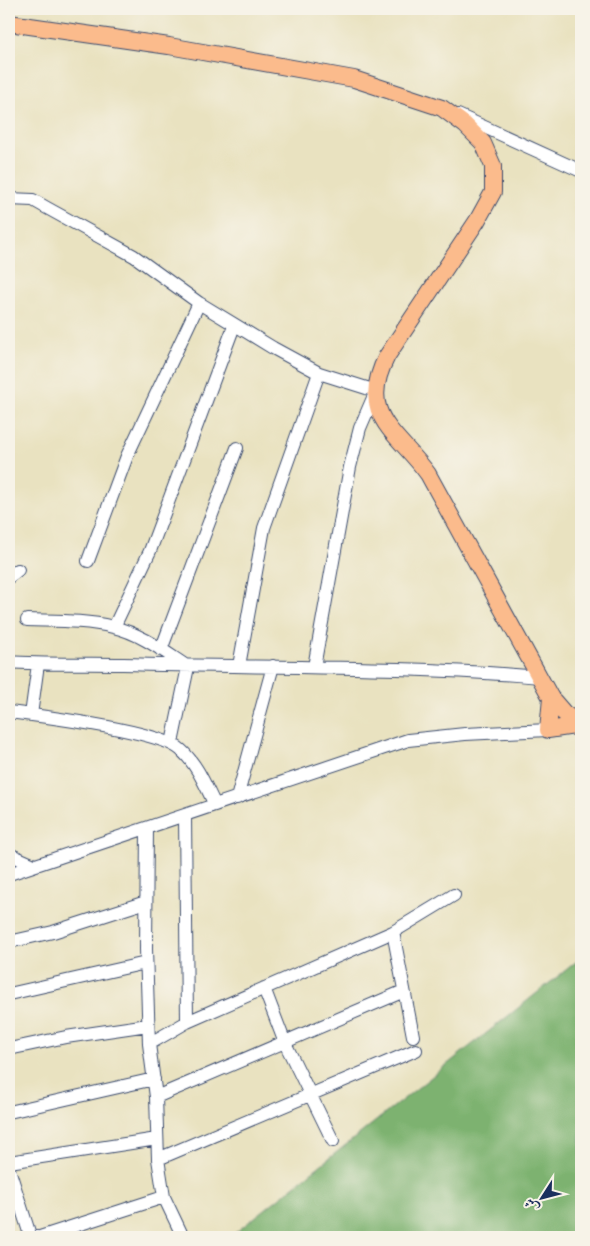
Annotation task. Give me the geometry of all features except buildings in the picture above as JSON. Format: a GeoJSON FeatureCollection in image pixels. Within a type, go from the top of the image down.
{"type":"FeatureCollection","features":[{"type":"Feature","properties":{"kind":"main road"},"geometry":{"type":"LineString","coordinates":[[9,23],[169,46],[354,79],[442,108],[465,125],[483,143],[493,166],[493,192],[477,221],[387,356],[378,373],[376,391],[378,411],[387,426],[428,474],[551,698],[564,713],[581,725]]}},
{"type":"Feature","properties":{"kind":"main road"},"geometry":{"type":"LineString","coordinates":[[551,698],[548,730],[581,725]]}},
{"type":"Feature","properties":{"kind":"street"},"geometry":{"type":"LineString","coordinates":[[442,108],[581,171]]}},
{"type":"Feature","properties":{"kind":"street"},"geometry":{"type":"LineString","coordinates":[[9,199],[33,200],[134,256],[234,326],[319,372],[376,391],[360,428],[350,468],[314,667]]}},
{"type":"Feature","properties":{"kind":"street"},"geometry":{"type":"LineString","coordinates":[[88,561],[127,456],[199,303]]}},
{"type":"Feature","properties":{"kind":"street"},"geometry":{"type":"LineString","coordinates":[[114,627],[150,551],[234,326]]}},
{"type":"Feature","properties":{"kind":"street"},"geometry":{"type":"LineString","coordinates":[[239,666],[264,528],[319,372]]}},
{"type":"Feature","properties":{"kind":"street"},"geometry":{"type":"LineString","coordinates":[[161,650],[237,448]]}},
{"type":"Feature","properties":{"kind":"street"},"geometry":{"type":"LineString","coordinates":[[27,620],[76,622],[114,627],[144,639],[188,667]]}},
{"type":"Feature","properties":{"kind":"street"},"geometry":{"type":"LineString","coordinates":[[9,662],[188,667],[273,666],[450,669],[540,677]]}},
{"type":"Feature","properties":{"kind":"street"},"geometry":{"type":"LineString","coordinates":[[31,715],[38,664]]}},
{"type":"Feature","properties":{"kind":"street"},"geometry":{"type":"LineString","coordinates":[[237,798],[273,666]]}},
{"type":"Feature","properties":{"kind":"street"},"geometry":{"type":"LineString","coordinates":[[172,743],[188,667]]}},
{"type":"Feature","properties":{"kind":"street"},"geometry":{"type":"LineString","coordinates":[[9,712],[112,728],[172,743],[182,750],[199,773],[215,805]]}},
{"type":"Feature","properties":{"kind":"street"},"geometry":{"type":"LineString","coordinates":[[9,874],[237,798],[373,750],[408,740],[465,734],[548,730]]}},
{"type":"Feature","properties":{"kind":"street"},"geometry":{"type":"LineString","coordinates":[[185,815],[187,1022]]}},
{"type":"Feature","properties":{"kind":"street"},"geometry":{"type":"LineString","coordinates":[[147,828],[146,963],[148,1025],[156,1097],[158,1159],[164,1197],[184,1237]]}},
{"type":"Feature","properties":{"kind":"street"},"geometry":{"type":"LineString","coordinates":[[9,854],[34,865]]}},
{"type":"Feature","properties":{"kind":"street"},"geometry":{"type":"LineString","coordinates":[[149,1044],[187,1022],[393,932],[454,895]]}},
{"type":"Feature","properties":{"kind":"street"},"geometry":{"type":"LineString","coordinates":[[9,942],[53,932],[146,902]]}},
{"type":"Feature","properties":{"kind":"street"},"geometry":{"type":"LineString","coordinates":[[393,932],[414,1036]]}},
{"type":"Feature","properties":{"kind":"street"},"geometry":{"type":"LineString","coordinates":[[9,994],[146,963]]}},
{"type":"Feature","properties":{"kind":"street"},"geometry":{"type":"LineString","coordinates":[[264,988],[285,1043],[333,1141]]}},
{"type":"Feature","properties":{"kind":"street"},"geometry":{"type":"LineString","coordinates":[[156,1097],[404,991]]}},
{"type":"Feature","properties":{"kind":"street"},"geometry":{"type":"LineString","coordinates":[[9,1049],[66,1037],[148,1025]]}},
{"type":"Feature","properties":{"kind":"street"},"geometry":{"type":"LineString","coordinates":[[158,1159],[416,1050]]}},
{"type":"Feature","properties":{"kind":"street"},"geometry":{"type":"LineString","coordinates":[[9,1112],[154,1079]]}},
{"type":"Feature","properties":{"kind":"street"},"geometry":{"type":"LineString","coordinates":[[9,1162],[158,1139]]}},
{"type":"Feature","properties":{"kind":"street"},"geometry":{"type":"LineString","coordinates":[[9,1168],[25,1226],[30,1235],[38,1237],[164,1197]]}},
{"type":"Feature","properties":{"kind":"green space"},"geometry":{"type":"Polygon","coordinates":[[[581,958],[581,1237],[230,1237],[581,958]]]}}]}
